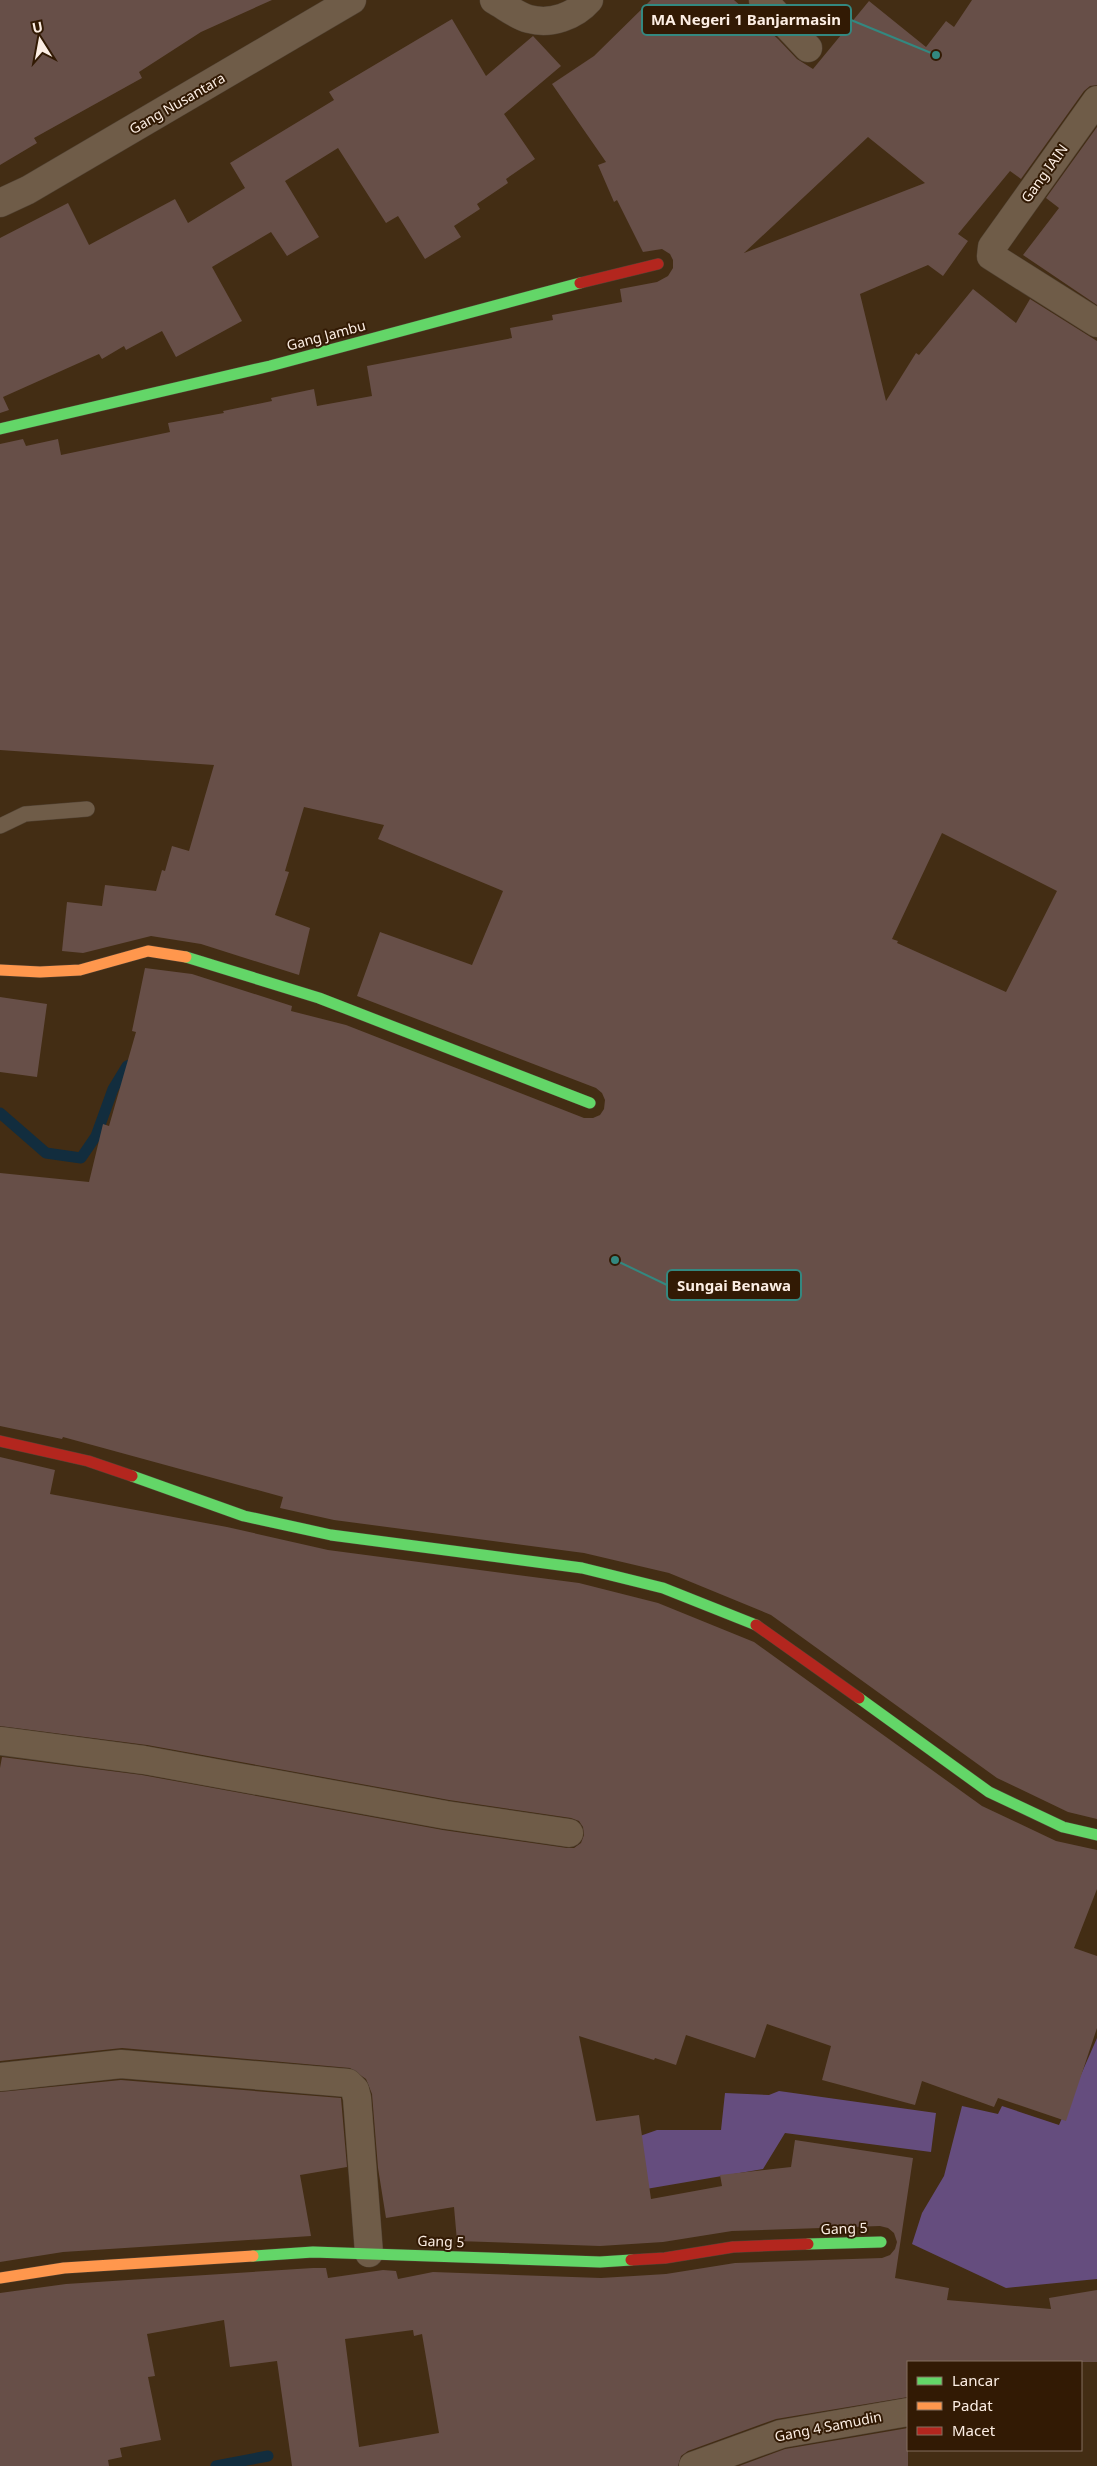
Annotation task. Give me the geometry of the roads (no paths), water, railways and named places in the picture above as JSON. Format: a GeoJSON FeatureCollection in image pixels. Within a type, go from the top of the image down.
{"type":"FeatureCollection","features":[{"type":"Feature","properties":{"kind":"street","name":"Gang Nusantara"},"geometry":{"type":"LineString","coordinates":[[0,203],[28,190],[352,0]]}},
{"type":"Feature","properties":{"kind":"street"},"geometry":{"type":"LineString","coordinates":[[494,0],[528,19],[546,21],[568,16],[581,9],[589,0]]}},
{"type":"Feature","properties":{"kind":"street"},"geometry":{"type":"LineString","coordinates":[[763,0],[808,48]]}},
{"type":"Feature","properties":{"kind":"street","name":"Gang IAIN"},"geometry":{"type":"LineString","coordinates":[[1097,100],[992,247],[991,256],[1097,323]]}},
{"type":"Feature","properties":{"kind":"street","name":"Gang Jambu"},"geometry":{"type":"LineString","coordinates":[[0,429],[84,406],[307,357],[544,292],[658,264]]}},
{"type":"Feature","properties":{"kind":"street"},"geometry":{"type":"LineString","coordinates":[[0,970],[40,972],[80,970],[148,951],[196,959],[319,998],[590,1103]]}},
{"type":"Feature","properties":{"kind":"street"},"geometry":{"type":"LineString","coordinates":[[0,1441],[88,1461],[244,1516],[321,1533],[582,1568],[663,1588],[762,1628],[989,1792],[1063,1827],[1097,1835]]}},
{"type":"Feature","properties":{"kind":"street"},"geometry":{"type":"LineString","coordinates":[[0,1741],[144,1760],[446,1815],[569,1833]]}},
{"type":"Feature","properties":{"kind":"street"},"geometry":{"type":"LineString","coordinates":[[0,2077],[121,2064],[348,2083],[355,2090],[358,2098],[369,2253]]}},
{"type":"Feature","properties":{"kind":"street","name":"Gang 5"},"geometry":{"type":"LineString","coordinates":[[0,2278],[64,2268],[313,2252],[600,2262],[665,2258],[733,2248],[881,2242]]}},
{"type":"Feature","properties":{"kind":"street","name":"Gang 4 Samudin"},"geometry":{"type":"LineString","coordinates":[[693,2466],[781,2434],[907,2412]]}},
{"type":"Feature","properties":{"kind":"lane"},"geometry":{"type":"LineString","coordinates":[[0,826],[25,814],[87,809]]}},
{"type":"Feature","properties":{"kind":"waterway"},"geometry":{"type":"LineString","coordinates":[[0,1113],[46,1153],[81,1158],[96,1136],[113,1089],[127,1066],[139,1061]]}},
{"type":"Feature","properties":{"kind":"waterway"},"geometry":{"type":"LineString","coordinates":[[216,2466],[268,2456]]}},
{"type":"Feature","properties":{"kind":"place","name":"MA Negeri 1 Banjarmasin"},"geometry":{"type":"Point","coordinates":[936,55]}},
{"type":"Feature","properties":{"kind":"place","name":"Sungai Benawa"},"geometry":{"type":"Point","coordinates":[615,1260]}}]}
